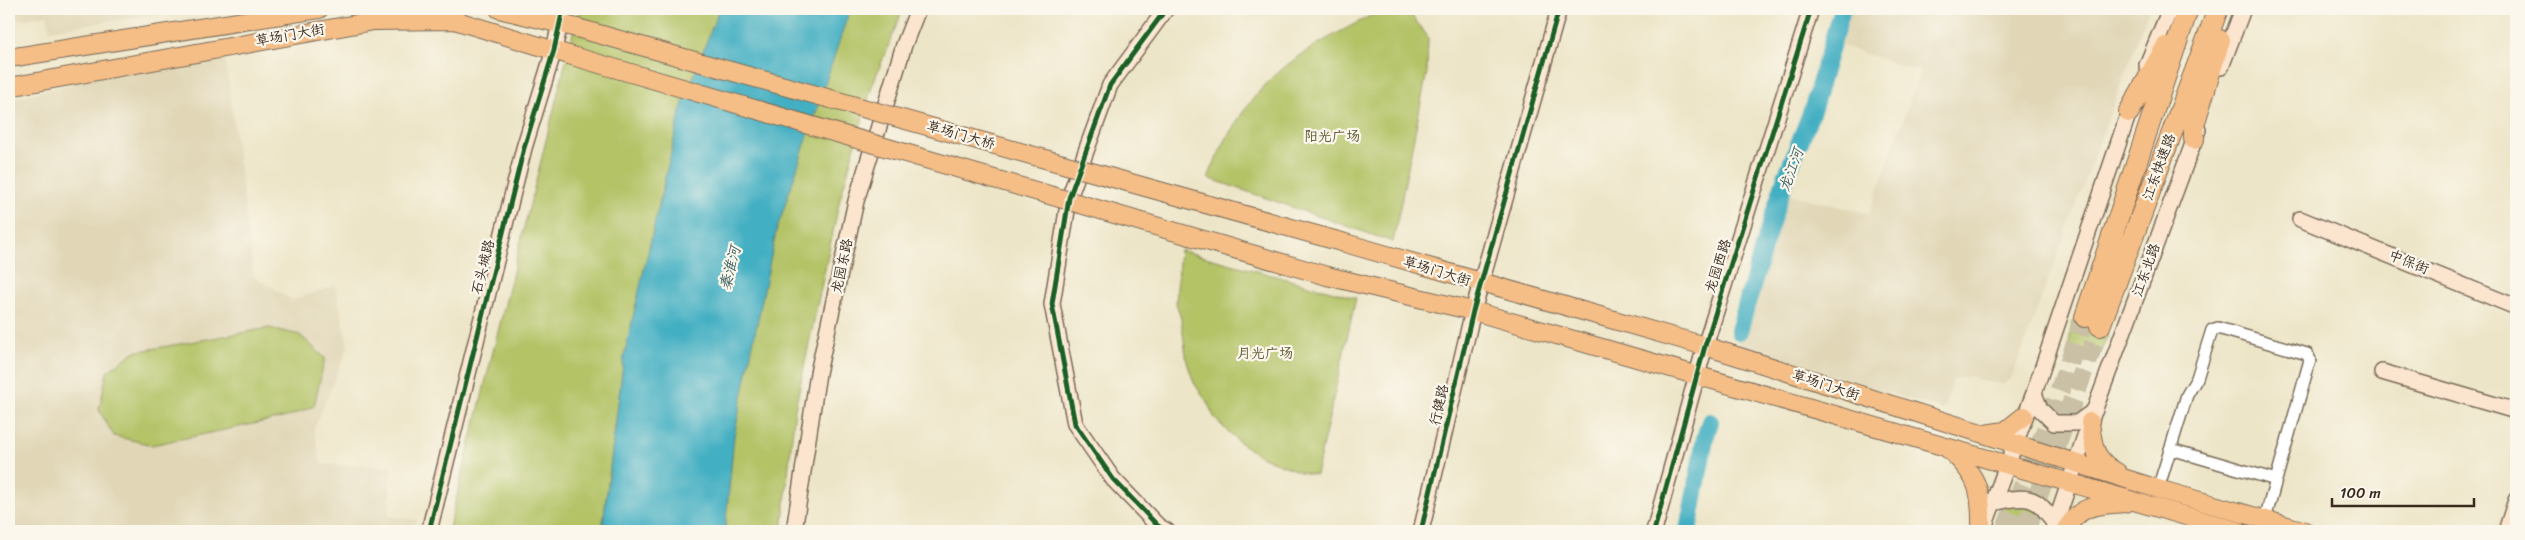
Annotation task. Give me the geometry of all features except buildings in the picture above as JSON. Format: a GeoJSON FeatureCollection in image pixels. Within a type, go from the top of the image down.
{"type":"FeatureCollection","features":[{"type":"Feature","properties":{"kind":"highway"},"geometry":{"type":"LineString","coordinates":[[2129,112],[2188,9]]}},
{"type":"Feature","properties":{"kind":"highway","name":"江东快速路"},"geometry":{"type":"LineString","coordinates":[[2188,9],[2093,322],[2218,9]]}},
{"type":"Feature","properties":{"kind":"highway"},"geometry":{"type":"LineString","coordinates":[[2194,139],[2194,126],[2220,39],[2225,9]]}},
{"type":"Feature","properties":{"kind":"main road","name":"草场门大街"},"geometry":{"type":"LineString","coordinates":[[9,58],[319,9]]}},
{"type":"Feature","properties":{"kind":"main road"},"geometry":{"type":"LineString","coordinates":[[499,9],[561,16]]}},
{"type":"Feature","properties":{"kind":"main road","name":"草场门大桥"},"geometry":{"type":"LineString","coordinates":[[561,16],[577,28],[1345,243]]}},
{"type":"Feature","properties":{"kind":"main road","name":"草场门大街"},"geometry":{"type":"LineString","coordinates":[[9,87],[373,21],[454,20],[1327,276],[1473,311],[1945,446],[2068,484],[2238,531]]}},
{"type":"Feature","properties":{"kind":"main road","name":"草场门大街"},"geometry":{"type":"LineString","coordinates":[[1345,243],[1481,284],[1705,346],[2158,489],[2305,531]]}},
{"type":"Feature","properties":{"kind":"main road"},"geometry":{"type":"LineString","coordinates":[[1984,434],[2005,431],[2024,416]]}},
{"type":"Feature","properties":{"kind":"main road"},"geometry":{"type":"LineString","coordinates":[[2093,416],[2094,450],[2109,468],[2132,480]]}},
{"type":"Feature","properties":{"kind":"main road"},"geometry":{"type":"LineString","coordinates":[[1945,446],[1962,461],[1979,488],[1982,531]]}},
{"type":"Feature","properties":{"kind":"main road"},"geometry":{"type":"LineString","coordinates":[[2058,530],[2072,517],[2090,506],[2134,502]]}},
{"type":"Feature","properties":{"kind":"street","name":"龙园东路"},"geometry":{"type":"LineString","coordinates":[[794,531],[818,373],[856,201],[904,45],[918,9]]}},
{"type":"Feature","properties":{"kind":"street"},"geometry":{"type":"LineString","coordinates":[[1166,9],[1110,85],[1069,198],[1052,304],[1075,424],[1113,479],[1158,526],[1167,531]]}},
{"type":"Feature","properties":{"kind":"street","name":"行健路"},"geometry":{"type":"LineString","coordinates":[[1421,531],[1473,311],[1559,9]]}},
{"type":"Feature","properties":{"kind":"street","name":"龙园西路"},"geometry":{"type":"LineString","coordinates":[[1654,531],[1696,375],[1811,9]]}},
{"type":"Feature","properties":{"kind":"street"},"geometry":{"type":"LineString","coordinates":[[1982,531],[2009,465],[2014,444],[2034,393],[2129,112],[2170,9]]}},
{"type":"Feature","properties":{"kind":"street","name":"江东北路"},"geometry":{"type":"LineString","coordinates":[[2058,530],[2068,484],[2243,9]]}},
{"type":"Feature","properties":{"kind":"street","name":"石头城路"},"geometry":{"type":"LineString","coordinates":[[430,531],[524,148],[562,52],[561,16]]}},
{"type":"Feature","properties":{"kind":"street","name":"中保街"},"geometry":{"type":"LineString","coordinates":[[2300,219],[2516,307]]}},
{"type":"Feature","properties":{"kind":"street"},"geometry":{"type":"LineString","coordinates":[[2158,489],[2187,395],[2197,378],[2212,330],[2218,328],[2307,354],[2310,360],[2265,519]]}},
{"type":"Feature","properties":{"kind":"street"},"geometry":{"type":"LineString","coordinates":[[2382,372],[2516,411]]}},
{"type":"Feature","properties":{"kind":"street"},"geometry":{"type":"LineString","coordinates":[[2034,393],[2040,409],[2054,423],[2077,423],[2093,416]]}},
{"type":"Feature","properties":{"kind":"street"},"geometry":{"type":"LineString","coordinates":[[2170,449],[2276,480]]}},
{"type":"Feature","properties":{"kind":"street"},"geometry":{"type":"LineString","coordinates":[[1993,503],[2013,498],[2032,498],[2046,509],[2058,530]]}},
{"type":"Feature","properties":{"kind":"street"},"geometry":{"type":"LineString","coordinates":[[2506,531],[2516,500]]}},
{"type":"Feature","properties":{"kind":"shaded area"},"geometry":{"type":"Polygon","coordinates":[[[9,9],[190,9],[50,30],[47,15],[9,22],[9,9]]]}},
{"type":"Feature","properties":{"kind":"shaded area"},"geometry":{"type":"Polygon","coordinates":[[[1833,9],[2149,9],[2012,377],[2003,384],[1980,381],[1972,376],[1954,379],[1943,410],[1740,346],[1730,328],[1772,190],[1869,214],[1920,72],[1828,41],[1827,27],[1833,9]]]}},
{"type":"Feature","properties":{"kind":"shaded area"},"geometry":{"type":"Polygon","coordinates":[[[225,58],[254,277],[293,300],[335,285],[348,347],[314,429],[321,464],[391,467],[389,516],[417,520],[414,531],[9,531],[9,100],[159,59],[225,58]]]}},
{"type":"Feature","properties":{"kind":"green space"},"geometry":{"type":"Polygon","coordinates":[[[579,9],[903,9],[872,86],[840,199],[795,409],[782,531],[609,531],[622,375],[602,531],[448,531],[579,9]]]}},
{"type":"Feature","properties":{"kind":"green space","name":"阳光广场"},"geometry":{"type":"Polygon","coordinates":[[[1383,9],[1407,9],[1428,37],[1427,72],[1393,242],[1208,178],[1232,129],[1242,113],[1266,84],[1304,53],[1326,39],[1383,9]]]}},
{"type":"Feature","properties":{"kind":"green space","name":"月光广场"},"geometry":{"type":"Polygon","coordinates":[[[1180,250],[1356,298],[1316,475],[1300,472],[1260,456],[1239,442],[1215,419],[1207,402],[1194,383],[1187,362],[1181,319],[1176,303],[1180,250]]]}},
{"type":"Feature","properties":{"kind":"green space"},"geometry":{"type":"Polygon","coordinates":[[[2072,322],[2108,336],[2099,353],[2092,360],[2081,362],[2074,360],[2069,345],[2072,322]]]}},
{"type":"Feature","properties":{"kind":"green space"},"geometry":{"type":"Polygon","coordinates":[[[269,328],[300,335],[325,358],[314,406],[287,417],[152,445],[114,436],[99,410],[107,372],[134,352],[269,328]]]}},
{"type":"Feature","properties":{"kind":"green space"},"geometry":{"type":"Polygon","coordinates":[[[2019,500],[2038,511],[2041,523],[2038,531],[2010,531],[1996,526],[2004,507],[2019,500]]]}},
{"type":"Feature","properties":{"kind":"water","name":"秦淮河"},"geometry":{"type":"Polygon","coordinates":[[[719,9],[850,9],[776,232],[734,436],[725,531],[602,531],[624,356],[681,109],[719,9]]]}},
{"type":"Feature","properties":{"kind":"waterway","name":"龙江河"},"geometry":{"type":"LineString","coordinates":[[1739,331],[1768,232],[1786,177],[1813,108],[1842,9]]}},
{"type":"Feature","properties":{"kind":"waterway","name":"龙江河"},"geometry":{"type":"LineString","coordinates":[[1688,531],[1705,438],[1710,422]]}},
{"type":"Feature","properties":{"kind":"tunnel"},"geometry":{"type":"LineString","coordinates":[[2005,531],[2046,430],[2085,317]]}},
{"type":"Feature","properties":{"kind":"tunnel"},"geometry":{"type":"LineString","coordinates":[[2025,531],[2100,326]]}},
{"type":"Feature","properties":{"kind":"cycle path"},"geometry":{"type":"LineString","coordinates":[[429,531],[524,148],[554,50],[563,9]]}},
{"type":"Feature","properties":{"kind":"cycle path"},"geometry":{"type":"LineString","coordinates":[[1166,9],[1110,85],[1069,198],[1052,304],[1075,424],[1113,479],[1158,526],[1167,531]]}},
{"type":"Feature","properties":{"kind":"cycle path"},"geometry":{"type":"LineString","coordinates":[[1421,531],[1473,311],[1559,9]]}},
{"type":"Feature","properties":{"kind":"cycle path"},"geometry":{"type":"LineString","coordinates":[[1654,531],[1705,346],[1811,9]]}}]}
